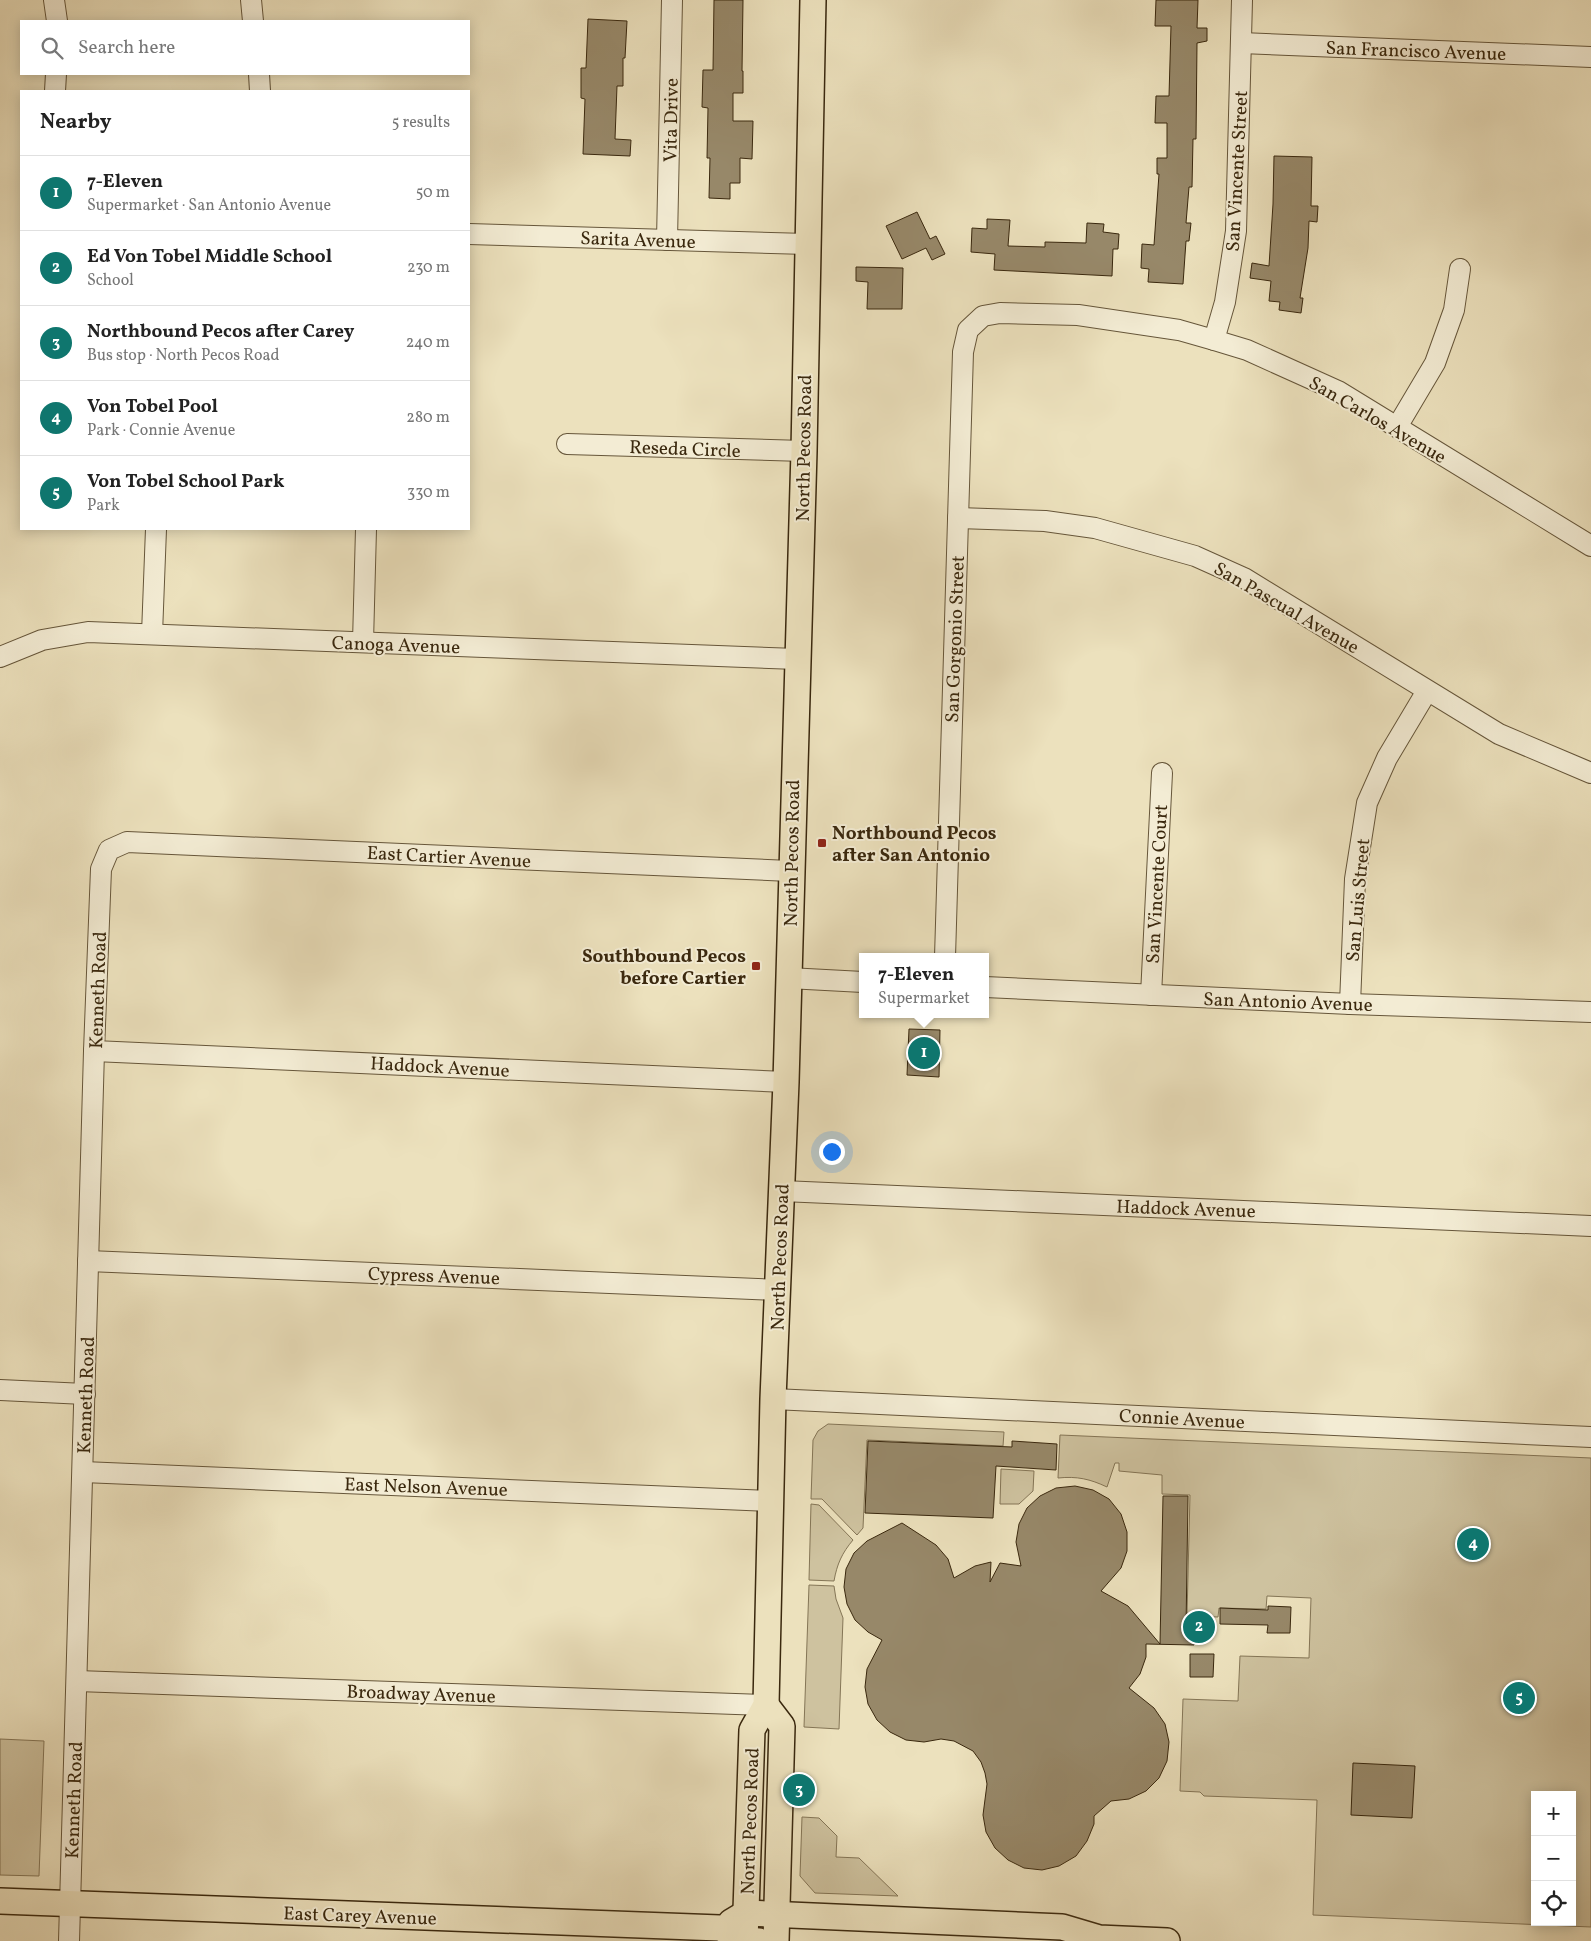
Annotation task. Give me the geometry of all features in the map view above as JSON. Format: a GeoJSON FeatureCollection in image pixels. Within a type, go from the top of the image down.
{"type":"FeatureCollection","features":[{"type":"Feature","properties":{"kind":"main road","name":"North Pecos Road"},"geometry":{"type":"LineString","coordinates":[[745,1941],[752,1730],[766,1705],[773,1399],[779,1290],[786,1082],[790,871],[804,451],[813,0]]}},
{"type":"Feature","properties":{"kind":"main road","name":"North Pecos Road"},"geometry":{"type":"LineString","coordinates":[[766,1705],[782,1726],[776,1941]]}},
{"type":"Feature","properties":{"kind":"main road","name":"East Carey Avenue"},"geometry":{"type":"LineString","coordinates":[[0,1901],[720,1928],[745,1941],[760,1941]]}},
{"type":"Feature","properties":{"kind":"main road"},"geometry":{"type":"LineString","coordinates":[[720,1928],[746,1913],[1062,1927],[1096,1939],[1166,1941]]}},
{"type":"Feature","properties":{"kind":"street"},"geometry":{"type":"LineString","coordinates":[[54,0],[57,20]]}},
{"type":"Feature","properties":{"kind":"street"},"geometry":{"type":"LineString","coordinates":[[251,0],[253,20]]}},
{"type":"Feature","properties":{"kind":"street","name":"Vita Drive"},"geometry":{"type":"LineString","coordinates":[[667,240],[672,0]]}},
{"type":"Feature","properties":{"kind":"street","name":"San Vincente Street"},"geometry":{"type":"LineString","coordinates":[[1214,340],[1225,302],[1236,231],[1242,0]]}},
{"type":"Feature","properties":{"kind":"street","name":"San Francisco Avenue"},"geometry":{"type":"LineString","coordinates":[[1241,43],[1591,57]]}},
{"type":"Feature","properties":{"kind":"street"},"geometry":{"type":"LineString","coordinates":[[55,90],[56,75]]}},
{"type":"Feature","properties":{"kind":"street"},"geometry":{"type":"LineString","coordinates":[[259,75],[260,90]]}},
{"type":"Feature","properties":{"kind":"street","name":"Sarita Avenue"},"geometry":{"type":"LineString","coordinates":[[470,234],[808,244]]}},
{"type":"Feature","properties":{"kind":"street"},"geometry":{"type":"LineString","coordinates":[[1397,427],[1435,363],[1454,310],[1460,269]]}},
{"type":"Feature","properties":{"kind":"street","name":"San Carlos Avenue"},"geometry":{"type":"LineString","coordinates":[[974,324],[983,316],[1000,313],[1078,315],[1179,330],[1247,350],[1338,391],[1591,546]]}},
{"type":"Feature","properties":{"kind":"street","name":"San Gorgonio Street"},"geometry":{"type":"LineString","coordinates":[[945,953],[962,352],[968,330],[974,324]]}},
{"type":"Feature","properties":{"kind":"street","name":"Reseda Circle"},"geometry":{"type":"LineString","coordinates":[[566,444],[804,451]]}},
{"type":"Feature","properties":{"kind":"street","name":"San Pascual Avenue"},"geometry":{"type":"LineString","coordinates":[[958,518],[1045,521],[1095,528],[1195,556],[1244,578],[1499,734],[1591,773]]}},
{"type":"Feature","properties":{"kind":"street"},"geometry":{"type":"LineString","coordinates":[[152,634],[156,530]]}},
{"type":"Feature","properties":{"kind":"street"},"geometry":{"type":"LineString","coordinates":[[363,642],[366,530]]}},
{"type":"Feature","properties":{"kind":"street","name":"Canoga Avenue"},"geometry":{"type":"LineString","coordinates":[[0,657],[42,640],[88,632],[797,659]]}},
{"type":"Feature","properties":{"kind":"street","name":"San Luis Street"},"geometry":{"type":"LineString","coordinates":[[1350,1004],[1355,879],[1368,803],[1387,758],[1427,691]]}},
{"type":"Feature","properties":{"kind":"street","name":"San Vincente Court"},"geometry":{"type":"LineString","coordinates":[[1151,995],[1162,773]]}},
{"type":"Feature","properties":{"kind":"street","name":"East Cartier Avenue"},"geometry":{"type":"LineString","coordinates":[[110,850],[127,842],[790,871]]}},
{"type":"Feature","properties":{"kind":"street","name":"Kenneth Road"},"geometry":{"type":"LineString","coordinates":[[68,1941],[94,1051],[101,870],[110,850]]}},
{"type":"Feature","properties":{"kind":"street"},"geometry":{"type":"LineString","coordinates":[[788,978],[859,982]]}},
{"type":"Feature","properties":{"kind":"street","name":"San Antonio Avenue"},"geometry":{"type":"LineString","coordinates":[[989,987],[1350,1004],[1591,1012]]}},
{"type":"Feature","properties":{"kind":"street","name":"Haddock Avenue"},"geometry":{"type":"LineString","coordinates":[[94,1051],[786,1082]]}},
{"type":"Feature","properties":{"kind":"street","name":"Haddock Avenue"},"geometry":{"type":"LineString","coordinates":[[782,1191],[1591,1226]]}},
{"type":"Feature","properties":{"kind":"street","name":"Cypress Avenue"},"geometry":{"type":"LineString","coordinates":[[88,1261],[779,1290]]}},
{"type":"Feature","properties":{"kind":"street"},"geometry":{"type":"LineString","coordinates":[[0,1390],[85,1394]]}},
{"type":"Feature","properties":{"kind":"street","name":"Connie Avenue"},"geometry":{"type":"LineString","coordinates":[[773,1399],[1591,1437]]}},
{"type":"Feature","properties":{"kind":"street","name":"East Nelson Avenue"},"geometry":{"type":"LineString","coordinates":[[82,1472],[770,1500]]}},
{"type":"Feature","properties":{"kind":"street","name":"Broadway Avenue"},"geometry":{"type":"LineString","coordinates":[[77,1681],[766,1705]]}},
{"type":"Feature","properties":{"kind":"shaded area"},"geometry":{"type":"Polygon","coordinates":[[[828,1424],[1004,1432],[1003,1446],[867,1440],[863,1528],[857,1535],[822,1499],[811,1499],[813,1440],[818,1431],[828,1424]]]}},
{"type":"Feature","properties":{"kind":"shaded area"},"geometry":{"type":"Polygon","coordinates":[[[1060,1435],[1591,1458],[1591,1927],[1568,1926],[1576,1926],[1576,1791],[1531,1791],[1531,1924],[1313,1915],[1317,1800],[1204,1796],[1200,1792],[1180,1791],[1183,1699],[1238,1701],[1240,1656],[1309,1658],[1311,1598],[1267,1596],[1266,1609],[1219,1608],[1218,1617],[1187,1616],[1190,1495],[1162,1494],[1162,1475],[1119,1471],[1119,1463],[1115,1463],[1107,1487],[1095,1482],[1071,1477],[1058,1478],[1060,1435]]]}},
{"type":"Feature","properties":{"kind":"shaded area"},"geometry":{"type":"Polygon","coordinates":[[[1001,1469],[1034,1471],[1033,1491],[1019,1504],[1000,1504],[1001,1469]]]}},
{"type":"Feature","properties":{"kind":"shaded area"},"geometry":{"type":"Polygon","coordinates":[[[811,1504],[819,1505],[853,1540],[840,1559],[834,1581],[809,1580],[811,1504]]]}},
{"type":"Feature","properties":{"kind":"shaded area"},"geometry":{"type":"Polygon","coordinates":[[[809,1585],[834,1586],[836,1599],[843,1618],[839,1729],[804,1727],[809,1585]]]}},
{"type":"Feature","properties":{"kind":"shaded area"},"geometry":{"type":"Polygon","coordinates":[[[0,1739],[44,1741],[39,1876],[0,1875],[0,1739]]]}},
{"type":"Feature","properties":{"kind":"shaded area"},"geometry":{"type":"Polygon","coordinates":[[[802,1817],[819,1818],[837,1836],[836,1857],[859,1858],[898,1896],[815,1893],[800,1876],[802,1817]]]}},
{"type":"Feature","properties":{"kind":"building"},"geometry":{"type":"Polygon","coordinates":[[[714,0],[743,0],[743,93],[733,93],[733,121],[753,121],[752,159],[740,158],[740,183],[730,183],[730,199],[709,198],[710,158],[707,158],[708,108],[702,107],[703,70],[713,70],[714,0]]]}},
{"type":"Feature","properties":{"kind":"building"},"geometry":{"type":"Polygon","coordinates":[[[1156,0],[1198,0],[1197,28],[1207,28],[1207,41],[1197,43],[1196,139],[1193,139],[1192,187],[1189,187],[1186,223],[1191,223],[1189,241],[1186,241],[1183,284],[1148,282],[1149,269],[1141,268],[1142,244],[1154,245],[1159,174],[1157,174],[1157,158],[1167,158],[1167,123],[1155,123],[1156,96],[1169,96],[1171,26],[1155,26],[1156,0]]]}},
{"type":"Feature","properties":{"kind":"building"},"geometry":{"type":"Polygon","coordinates":[[[588,19],[627,21],[625,58],[623,58],[623,86],[617,86],[615,139],[631,140],[630,156],[583,154],[585,99],[581,98],[581,68],[586,68],[588,19]]]}},
{"type":"Feature","properties":{"kind":"building"},"geometry":{"type":"Polygon","coordinates":[[[1274,156],[1312,157],[1311,206],[1318,206],[1317,222],[1309,221],[1308,248],[1300,298],[1303,298],[1301,313],[1279,310],[1280,302],[1269,301],[1271,281],[1250,278],[1252,263],[1269,266],[1274,156]]]}},
{"type":"Feature","properties":{"kind":"building"},"geometry":{"type":"Polygon","coordinates":[[[917,212],[930,239],[936,236],[945,254],[932,260],[926,248],[902,259],[886,226],[917,212]]]}},
{"type":"Feature","properties":{"kind":"building"},"geometry":{"type":"Polygon","coordinates":[[[987,219],[1010,220],[1008,246],[1045,247],[1045,242],[1086,243],[1087,223],[1104,224],[1103,232],[1119,234],[1118,249],[1113,249],[1112,276],[994,270],[995,254],[971,252],[972,228],[987,229],[987,219]]]}},
{"type":"Feature","properties":{"kind":"building"},"geometry":{"type":"Polygon","coordinates":[[[856,267],[903,268],[902,309],[867,309],[868,282],[856,281],[856,267]]]}},
{"type":"Feature","properties":{"kind":"building"},"geometry":{"type":"Polygon","coordinates":[[[909,1029],[940,1030],[939,1077],[907,1075],[909,1029]]]}},
{"type":"Feature","properties":{"kind":"building"},"geometry":{"type":"Polygon","coordinates":[[[868,1441],[1012,1447],[1012,1441],[1057,1444],[1056,1470],[996,1466],[993,1518],[865,1513],[868,1441]]]}},
{"type":"Feature","properties":{"kind":"building"},"geometry":{"type":"Polygon","coordinates":[[[1075,1486],[1093,1490],[1109,1499],[1121,1514],[1127,1532],[1127,1551],[1121,1568],[1101,1591],[1128,1606],[1160,1644],[1163,1496],[1188,1496],[1186,1629],[1195,1629],[1194,1645],[1146,1644],[1146,1657],[1140,1674],[1129,1688],[1154,1708],[1165,1724],[1169,1742],[1167,1761],[1159,1778],[1146,1791],[1129,1799],[1111,1801],[1094,1816],[1094,1824],[1087,1841],[1076,1856],[1059,1866],[1042,1870],[1024,1868],[1008,1860],[995,1848],[986,1832],[983,1815],[987,1784],[985,1773],[981,1762],[973,1751],[954,1741],[941,1739],[924,1742],[906,1740],[890,1732],[877,1720],[868,1704],[865,1687],[867,1669],[882,1640],[868,1632],[855,1620],[847,1604],[844,1587],[846,1569],[854,1553],[867,1541],[902,1523],[936,1545],[948,1559],[954,1578],[975,1566],[991,1562],[990,1582],[1000,1563],[1021,1566],[1016,1542],[1019,1524],[1027,1508],[1040,1496],[1056,1488],[1075,1486]]]}},
{"type":"Feature","properties":{"kind":"building"},"geometry":{"type":"Polygon","coordinates":[[[1268,1606],[1291,1607],[1290,1633],[1267,1633],[1268,1625],[1220,1624],[1220,1608],[1268,1610],[1268,1606]]]}},
{"type":"Feature","properties":{"kind":"building"},"geometry":{"type":"Polygon","coordinates":[[[1190,1654],[1214,1654],[1213,1677],[1190,1677],[1190,1654]]]}},
{"type":"Feature","properties":{"kind":"building"},"geometry":{"type":"Polygon","coordinates":[[[1353,1763],[1415,1766],[1412,1818],[1351,1815],[1353,1763]]]}},
{"type":"Feature","properties":{"kind":"place","name":"Northbound Pecos after San Antonio"},"geometry":{"type":"Point","coordinates":[822,843]}},
{"type":"Feature","properties":{"kind":"place","name":"Southbound Pecos before Cartier"},"geometry":{"type":"Point","coordinates":[756,966]}},
{"type":"Feature","properties":{"kind":"place","name":"7-Eleven"},"geometry":{"type":"Point","coordinates":[924,1053]}},
{"type":"Feature","properties":{"kind":"place","name":"Von Tobel Pool"},"geometry":{"type":"Point","coordinates":[1473,1544]}},
{"type":"Feature","properties":{"kind":"place","name":"Ed Von Tobel Middle School"},"geometry":{"type":"Point","coordinates":[1199,1627]}},
{"type":"Feature","properties":{"kind":"place","name":"Von Tobel School Park"},"geometry":{"type":"Point","coordinates":[1519,1698]}},
{"type":"Feature","properties":{"kind":"place","name":"Northbound Pecos after Carey"},"geometry":{"type":"Point","coordinates":[799,1790]}}]}
